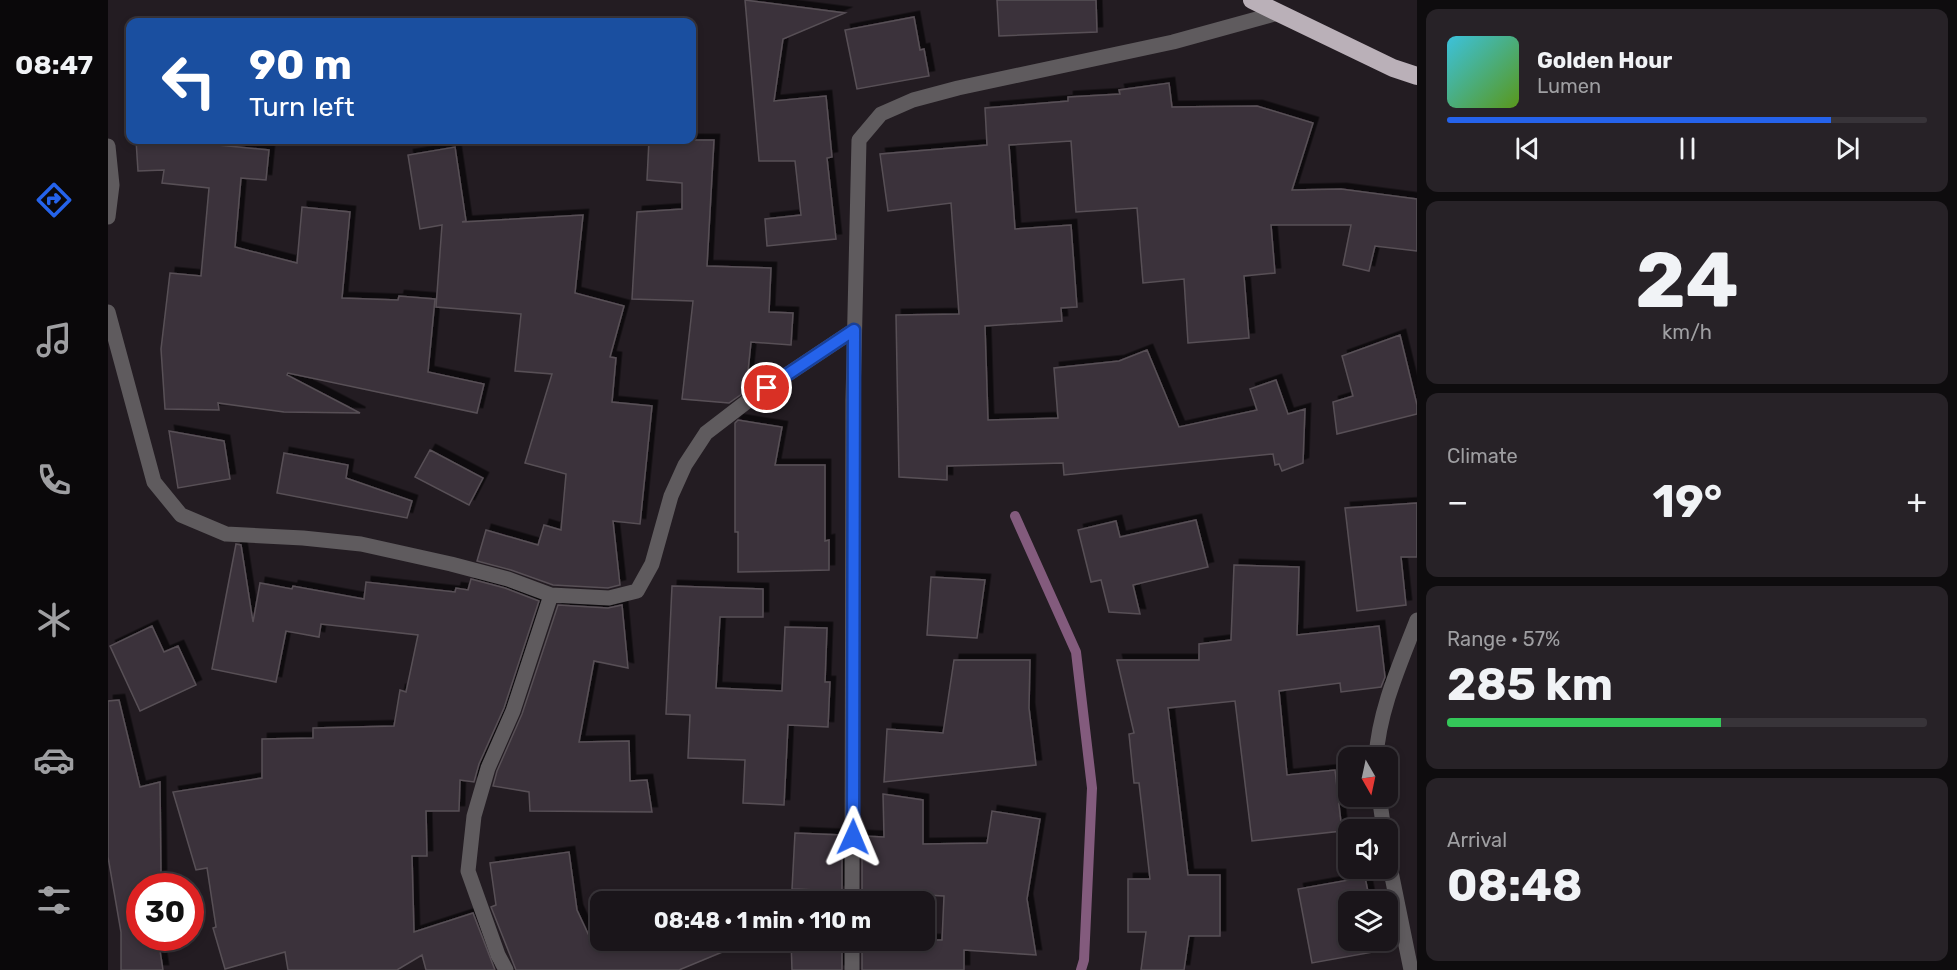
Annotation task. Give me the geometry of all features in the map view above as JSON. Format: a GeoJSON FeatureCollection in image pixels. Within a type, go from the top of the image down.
{"type":"FeatureCollection","features":[{"type":"Feature","properties":{"kind":"highway"},"geometry":{"type":"LineString","coordinates":[[1252,0],[1393,68],[1417,76]]}},
{"type":"Feature","properties":{"kind":"street"},"geometry":{"type":"LineString","coordinates":[[852,891],[854,330],[859,140],[881,114],[913,100],[958,88],[1173,42],[1278,13]]}},
{"type":"Feature","properties":{"kind":"street"},"geometry":{"type":"LineString","coordinates":[[108,146],[112,185],[108,217]]}},
{"type":"Feature","properties":{"kind":"street"},"geometry":{"type":"LineString","coordinates":[[108,312],[154,483],[182,515],[226,534],[303,538],[372,546],[508,579],[551,595],[609,598],[638,591],[652,564],[671,496],[685,465],[706,433],[750,400],[854,330]]}},
{"type":"Feature","properties":{"kind":"street"},"geometry":{"type":"LineString","coordinates":[[506,970],[498,955],[468,872],[474,816],[488,768],[513,711],[551,595]]}},
{"type":"Feature","properties":{"kind":"street"},"geometry":{"type":"LineString","coordinates":[[1376,747],[1377,735],[1385,707],[1417,620]]}},
{"type":"Feature","properties":{"kind":"street"},"geometry":{"type":"LineString","coordinates":[[1392,879],[1411,970]]}},
{"type":"Feature","properties":{"kind":"street"},"geometry":{"type":"LineString","coordinates":[[852,951],[852,970]]}},
{"type":"Feature","properties":{"kind":"building"},"geometry":{"type":"Polygon","coordinates":[[[745,0],[845,13],[783,39],[774,101],[826,96],[832,157],[827,158],[836,239],[767,246],[765,219],[801,215],[795,161],[759,161],[745,0]]]}},
{"type":"Feature","properties":{"kind":"building"},"geometry":{"type":"Polygon","coordinates":[[[997,0],[1096,0],[1097,32],[999,36],[997,0]]]}},
{"type":"Feature","properties":{"kind":"building"},"geometry":{"type":"Polygon","coordinates":[[[914,17],[920,50],[924,49],[929,76],[857,89],[845,30],[914,17]]]}},
{"type":"Feature","properties":{"kind":"building"},"geometry":{"type":"Polygon","coordinates":[[[1169,83],[1172,107],[1257,106],[1313,123],[1292,190],[1341,189],[1417,199],[1417,251],[1375,246],[1369,271],[1343,265],[1351,225],[1271,225],[1275,273],[1244,276],[1249,338],[1188,343],[1184,279],[1143,283],[1137,208],[1076,212],[1071,141],[1009,145],[1015,229],[1071,225],[1077,307],[1061,308],[1062,321],[985,326],[988,420],[1058,418],[1054,368],[1119,361],[1147,350],[1179,427],[1257,410],[1250,389],[1276,380],[1288,414],[1305,409],[1303,463],[1282,471],[1279,464],[1275,465],[1273,454],[1064,475],[1063,463],[947,466],[947,480],[899,477],[896,315],[959,314],[951,203],[888,211],[880,154],[987,145],[985,108],[1068,101],[1068,97],[1120,94],[1119,90],[1169,83]]]}},
{"type":"Feature","properties":{"kind":"building"},"geometry":{"type":"Polygon","coordinates":[[[696,140],[714,140],[707,266],[771,268],[769,312],[793,313],[791,345],[751,342],[746,391],[729,403],[682,399],[693,301],[632,299],[637,212],[682,209],[682,183],[647,180],[649,144],[696,144],[696,140]]]}},
{"type":"Feature","properties":{"kind":"building"},"geometry":{"type":"Polygon","coordinates":[[[136,144],[209,144],[269,150],[266,180],[241,178],[235,247],[297,263],[302,207],[350,212],[342,298],[398,300],[399,296],[435,299],[428,372],[484,384],[477,413],[288,373],[287,375],[360,413],[284,412],[218,403],[219,410],[165,409],[161,349],[170,273],[201,276],[209,188],[162,183],[164,170],[138,171],[136,144]]]}},
{"type":"Feature","properties":{"kind":"building"},"geometry":{"type":"Polygon","coordinates":[[[455,147],[466,221],[462,222],[583,215],[575,293],[624,306],[610,357],[616,358],[612,402],[652,406],[640,524],[613,521],[620,585],[608,588],[553,585],[477,561],[486,530],[538,545],[544,525],[561,530],[566,474],[525,463],[552,374],[515,371],[521,314],[436,307],[442,225],[420,229],[408,155],[455,147]]]}},
{"type":"Feature","properties":{"kind":"building"},"geometry":{"type":"Polygon","coordinates":[[[1400,335],[1417,405],[1417,414],[1337,434],[1333,402],[1353,396],[1342,356],[1400,335]]]}},
{"type":"Feature","properties":{"kind":"building"},"geometry":{"type":"Polygon","coordinates":[[[738,420],[782,427],[775,465],[825,465],[825,541],[829,540],[829,570],[738,572],[738,532],[735,532],[735,423],[738,420]]]}},
{"type":"Feature","properties":{"kind":"building"},"geometry":{"type":"Polygon","coordinates":[[[169,431],[224,441],[230,479],[178,488],[169,431]]]}},
{"type":"Feature","properties":{"kind":"building"},"geometry":{"type":"Polygon","coordinates":[[[430,450],[483,478],[469,505],[415,477],[430,450]]]}},
{"type":"Feature","properties":{"kind":"building"},"geometry":{"type":"Polygon","coordinates":[[[284,453],[348,465],[346,478],[412,501],[407,518],[277,493],[284,453]]]}},
{"type":"Feature","properties":{"kind":"building"},"geometry":{"type":"Polygon","coordinates":[[[1417,503],[1417,557],[1401,557],[1406,605],[1357,611],[1345,508],[1417,503]]]}},
{"type":"Feature","properties":{"kind":"building"},"geometry":{"type":"Polygon","coordinates":[[[1196,520],[1208,567],[1133,585],[1140,614],[1109,612],[1101,580],[1091,582],[1078,530],[1116,521],[1120,537],[1196,520]]]}},
{"type":"Feature","properties":{"kind":"building"},"geometry":{"type":"Polygon","coordinates":[[[236,544],[241,545],[253,622],[260,583],[292,589],[293,586],[364,599],[366,582],[455,592],[456,588],[468,590],[471,579],[505,588],[539,601],[504,708],[479,764],[474,782],[460,780],[459,811],[426,811],[427,856],[412,856],[414,932],[473,913],[495,970],[426,970],[422,955],[397,970],[288,970],[285,952],[225,969],[213,928],[216,927],[207,868],[196,870],[173,792],[262,778],[262,739],[313,738],[313,728],[394,726],[400,690],[406,692],[418,635],[321,624],[319,637],[286,631],[276,682],[212,669],[236,544]]]}},
{"type":"Feature","properties":{"kind":"building"},"geometry":{"type":"Polygon","coordinates":[[[1234,565],[1299,567],[1297,635],[1379,626],[1385,677],[1381,687],[1341,692],[1340,683],[1279,691],[1287,775],[1335,770],[1341,819],[1338,819],[1338,831],[1252,841],[1235,701],[1168,708],[1188,875],[1220,875],[1220,936],[1189,936],[1184,970],[1141,970],[1146,932],[1128,932],[1128,879],[1150,879],[1139,783],[1134,783],[1129,734],[1134,733],[1117,660],[1199,660],[1199,644],[1231,640],[1234,565]]]}},
{"type":"Feature","properties":{"kind":"building"},"geometry":{"type":"Polygon","coordinates":[[[931,577],[985,580],[977,638],[927,635],[931,577]]]}},
{"type":"Feature","properties":{"kind":"building"},"geometry":{"type":"Polygon","coordinates":[[[672,586],[763,589],[763,617],[720,617],[716,688],[782,691],[785,627],[827,628],[825,682],[830,682],[828,727],[788,725],[784,805],[743,803],[745,760],[688,758],[690,715],[666,714],[672,586]]]}},
{"type":"Feature","properties":{"kind":"building"},"geometry":{"type":"Polygon","coordinates":[[[558,605],[608,608],[622,605],[628,668],[594,661],[579,742],[629,741],[630,781],[647,780],[652,812],[530,811],[529,792],[493,786],[497,771],[522,714],[558,605]]]}},
{"type":"Feature","properties":{"kind":"building"},"geometry":{"type":"Polygon","coordinates":[[[152,626],[164,652],[178,646],[196,685],[140,711],[110,646],[152,626]]]}},
{"type":"Feature","properties":{"kind":"building"},"geometry":{"type":"Polygon","coordinates":[[[954,660],[1030,660],[1029,708],[1036,765],[884,782],[887,729],[943,733],[954,660]]]}},
{"type":"Feature","properties":{"kind":"building"},"geometry":{"type":"Polygon","coordinates":[[[119,700],[140,787],[160,782],[161,873],[126,873],[126,951],[160,951],[163,970],[121,970],[121,932],[108,857],[108,701],[119,700]]]}},
{"type":"Feature","properties":{"kind":"building"},"geometry":{"type":"Polygon","coordinates":[[[883,794],[923,800],[923,844],[987,843],[992,811],[1040,819],[1027,899],[1036,955],[964,950],[964,970],[862,970],[862,951],[935,951],[935,940],[942,940],[944,896],[935,896],[935,891],[862,891],[862,836],[884,837],[883,794]]]}},
{"type":"Feature","properties":{"kind":"building"},"geometry":{"type":"Polygon","coordinates":[[[795,833],[842,835],[842,891],[792,889],[795,833]]]}},
{"type":"Feature","properties":{"kind":"building"},"geometry":{"type":"Polygon","coordinates":[[[569,852],[577,910],[590,938],[590,951],[725,951],[679,970],[516,970],[491,907],[496,905],[490,863],[569,852]]]}},
{"type":"Feature","properties":{"kind":"building"},"geometry":{"type":"Polygon","coordinates":[[[1365,879],[1368,891],[1338,891],[1338,951],[1379,951],[1312,963],[1298,889],[1365,879]]]}},
{"type":"Feature","properties":{"kind":"building"},"geometry":{"type":"Polygon","coordinates":[[[791,951],[842,951],[842,970],[792,970],[791,951]]]}},
{"type":"Feature","properties":{"kind":"waterway"},"geometry":{"type":"LineString","coordinates":[[1015,516],[1076,652],[1092,788],[1084,960],[1081,970]]}},
{"type":"Feature","properties":{"kind":"route"},"geometry":{"type":"LineString","coordinates":[[767,388],[854,330],[853,837]]}}]}
